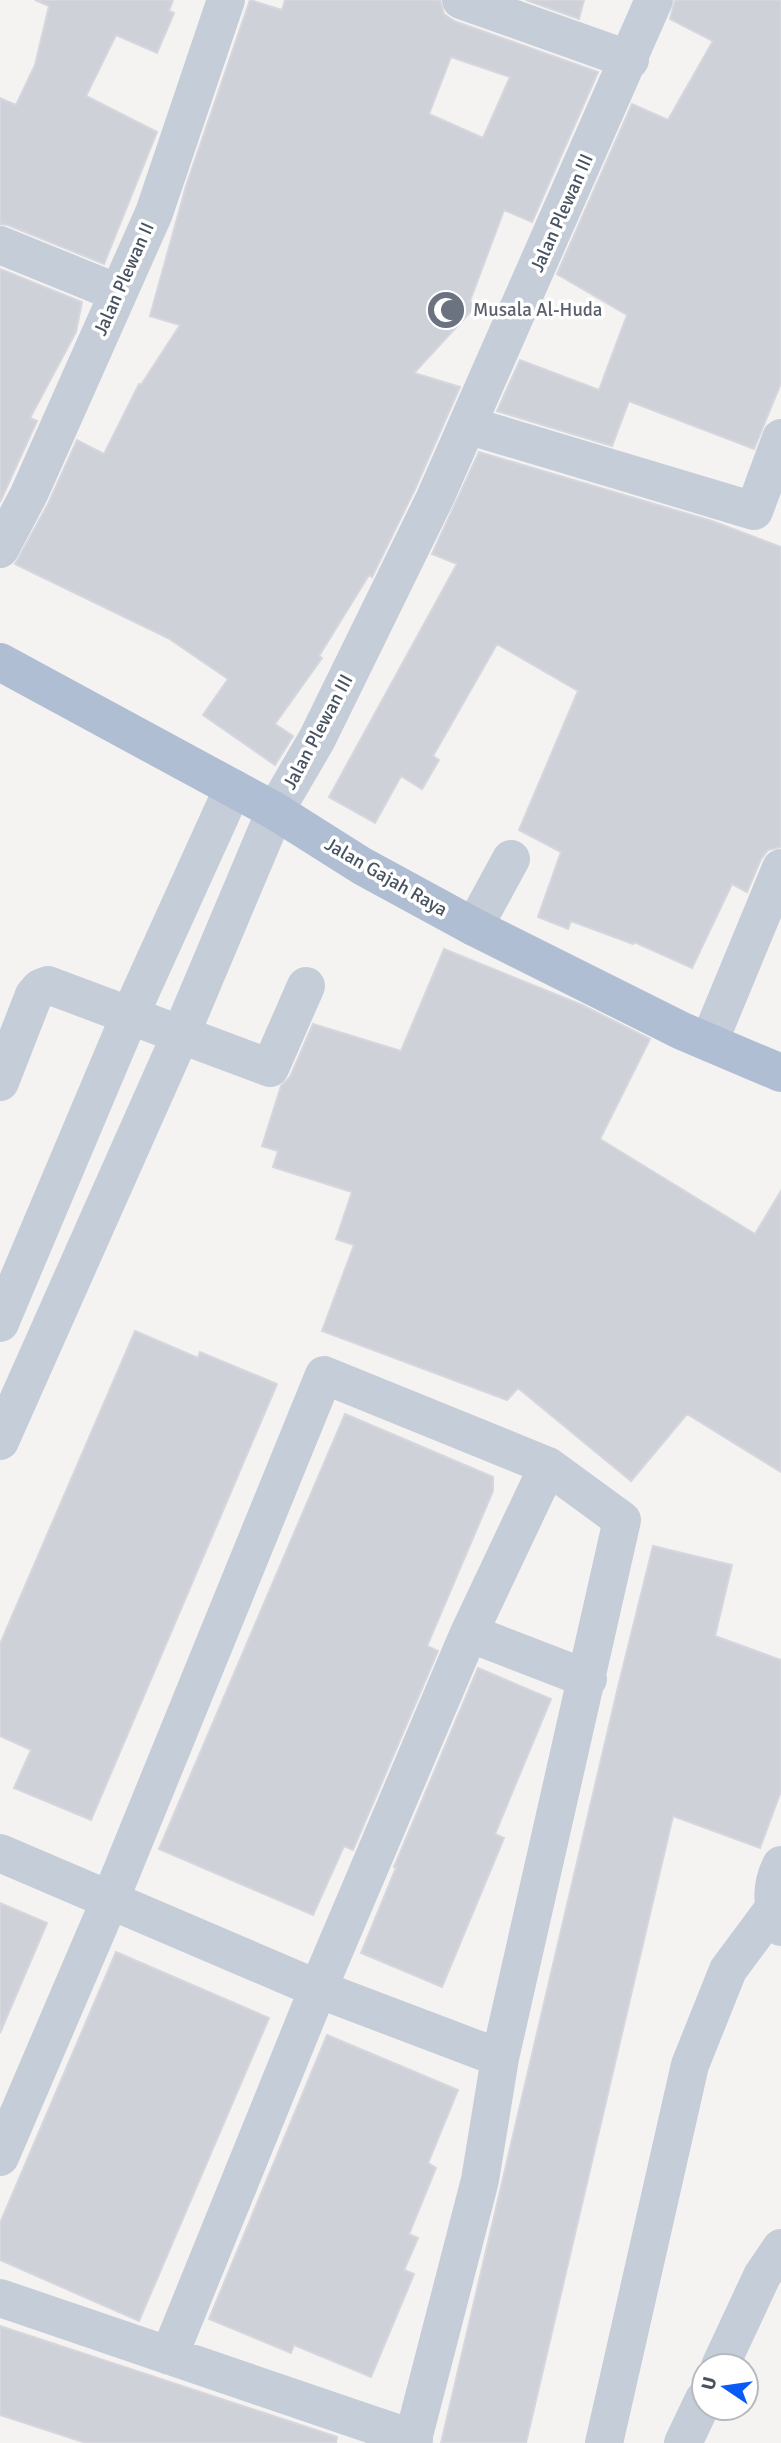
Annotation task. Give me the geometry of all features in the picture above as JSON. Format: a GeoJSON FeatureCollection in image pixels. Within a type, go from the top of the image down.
{"type":"FeatureCollection","features":[{"type":"Feature","properties":{"kind":"main road","name":"Jalan Gajah Raya"},"geometry":{"type":"LineString","coordinates":[[0,662],[275,811],[362,866],[474,928],[709,1042],[781,1073]]}},
{"type":"Feature","properties":{"kind":"street","name":"Jalan Plewan II"},"geometry":{"type":"LineString","coordinates":[[0,549],[29,494],[153,213],[226,0]]}},
{"type":"Feature","properties":{"kind":"street"},"geometry":{"type":"LineString","coordinates":[[461,0],[630,60]]}},
{"type":"Feature","properties":{"kind":"street","name":"Jalan Plewan III"},"geometry":{"type":"LineString","coordinates":[[0,1441],[181,1034],[275,811],[317,740],[429,510],[630,60],[654,0]]}},
{"type":"Feature","properties":{"kind":"street"},"geometry":{"type":"LineString","coordinates":[[0,245],[118,293]]}},
{"type":"Feature","properties":{"kind":"street"},"geometry":{"type":"LineString","coordinates":[[467,425],[754,511],[781,438]]}},
{"type":"Feature","properties":{"kind":"street"},"geometry":{"type":"LineString","coordinates":[[0,1323],[130,1015],[233,788]]}},
{"type":"Feature","properties":{"kind":"street"},"geometry":{"type":"LineString","coordinates":[[474,928],[511,859]]}},
{"type":"Feature","properties":{"kind":"street"},"geometry":{"type":"LineString","coordinates":[[709,1042],[772,914],[781,868]]}},
{"type":"Feature","properties":{"kind":"street"},"geometry":{"type":"LineString","coordinates":[[0,1082],[34,995],[40,988],[48,985],[270,1068],[306,986]]}},
{"type":"Feature","properties":{"kind":"street"},"geometry":{"type":"LineString","coordinates":[[0,2157],[110,1900],[324,1375],[548,1465],[622,1520],[500,2058],[480,2180],[413,2441],[0,2298]]}},
{"type":"Feature","properties":{"kind":"street"},"geometry":{"type":"LineString","coordinates":[[169,2356],[318,1989],[468,1633],[548,1465]]}},
{"type":"Feature","properties":{"kind":"street"},"geometry":{"type":"LineString","coordinates":[[468,1633],[588,1679]]}},
{"type":"Feature","properties":{"kind":"street"},"geometry":{"type":"LineString","coordinates":[[0,1853],[318,1989],[500,2058]]}},
{"type":"Feature","properties":{"kind":"street"},"geometry":{"type":"LineString","coordinates":[[604,2443],[690,2065],[728,1970],[777,1917],[773,1886],[781,1865]]}},
{"type":"Feature","properties":{"kind":"street"},"geometry":{"type":"LineString","coordinates":[[727,2352],[762,2276],[781,2248]]}},
{"type":"Feature","properties":{"kind":"street"},"geometry":{"type":"LineString","coordinates":[[683,2443],[693,2422]]}},
{"type":"Feature","properties":{"kind":"building"},"geometry":{"type":"Polygon","coordinates":[[[35,0],[173,0],[169,11],[174,13],[157,53],[116,35],[86,96],[157,132],[104,264],[0,224],[0,98],[16,105],[35,65],[49,6],[35,0]]]}},
{"type":"Feature","properties":{"kind":"building"},"geometry":{"type":"Polygon","coordinates":[[[250,0],[282,10],[285,0],[440,0],[444,14],[454,21],[598,72],[532,222],[504,210],[470,301],[475,307],[414,373],[460,387],[372,577],[369,575],[319,656],[322,658],[275,724],[293,736],[275,765],[203,715],[228,679],[168,638],[15,564],[48,504],[77,440],[104,454],[139,384],[141,385],[180,325],[150,316],[186,186],[250,0]],[[451,57],[429,114],[483,138],[510,77],[451,57]]]}},
{"type":"Feature","properties":{"kind":"building"},"geometry":{"type":"Polygon","coordinates":[[[526,0],[584,0],[579,19],[526,0]]]}},
{"type":"Feature","properties":{"kind":"building"},"geometry":{"type":"Polygon","coordinates":[[[675,0],[781,0],[781,383],[754,449],[629,401],[612,446],[497,411],[520,360],[599,390],[627,315],[557,274],[632,104],[668,120],[713,41],[670,19],[675,0]]]}},
{"type":"Feature","properties":{"kind":"building"},"geometry":{"type":"Polygon","coordinates":[[[0,269],[82,302],[76,332],[30,418],[37,421],[0,502],[0,269]]]}},
{"type":"Feature","properties":{"kind":"building"},"geometry":{"type":"Polygon","coordinates":[[[479,452],[712,521],[781,547],[781,847],[768,850],[761,859],[747,892],[732,884],[692,968],[634,942],[633,944],[571,921],[568,929],[538,917],[561,852],[519,830],[578,691],[497,644],[433,756],[439,760],[422,789],[401,776],[375,823],[329,797],[457,564],[432,554],[479,452]]]}},
{"type":"Feature","properties":{"kind":"building"},"geometry":{"type":"Polygon","coordinates":[[[444,949],[582,1005],[650,1039],[600,1139],[755,1234],[781,1191],[781,1472],[687,1414],[631,1481],[518,1388],[507,1400],[322,1331],[354,1245],[336,1239],[352,1192],[273,1167],[278,1151],[262,1146],[281,1086],[290,1077],[313,1024],[401,1051],[444,949]]]}},
{"type":"Feature","properties":{"kind":"building"},"geometry":{"type":"Polygon","coordinates":[[[135,1331],[198,1358],[200,1352],[277,1384],[91,1820],[14,1788],[31,1750],[0,1736],[0,1644],[135,1331]]]}},
{"type":"Feature","properties":{"kind":"building"},"geometry":{"type":"Polygon","coordinates":[[[345,1414],[493,1477],[493,1491],[427,1646],[438,1651],[353,1850],[344,1846],[313,1915],[159,1849],[345,1414]]]}},
{"type":"Feature","properties":{"kind":"building"},"geometry":{"type":"Polygon","coordinates":[[[653,1546],[732,1565],[715,1636],[781,1660],[781,1791],[760,1848],[673,1816],[526,2443],[441,2443],[618,1687],[653,1546]]]}},
{"type":"Feature","properties":{"kind":"building"},"geometry":{"type":"Polygon","coordinates":[[[478,1668],[551,1699],[495,1834],[504,1838],[442,1987],[361,1953],[396,1868],[394,1867],[478,1668]]]}},
{"type":"Feature","properties":{"kind":"building"},"geometry":{"type":"Polygon","coordinates":[[[0,1903],[47,1923],[0,2033],[0,1903]]]}},
{"type":"Feature","properties":{"kind":"building"},"geometry":{"type":"Polygon","coordinates":[[[116,1952],[269,2018],[139,2321],[0,2260],[0,2223],[116,1952]]]}},
{"type":"Feature","properties":{"kind":"building"},"geometry":{"type":"Polygon","coordinates":[[[327,2035],[458,2090],[428,2163],[436,2168],[409,2234],[418,2238],[404,2270],[414,2274],[371,2377],[294,2345],[291,2353],[209,2319],[327,2035]]]}},
{"type":"Feature","properties":{"kind":"building"},"geometry":{"type":"Polygon","coordinates":[[[0,2326],[337,2437],[336,2443],[86,2443],[0,2415],[0,2326]]]}},
{"type":"Feature","properties":{"kind":"place","name":"Musala Al-Huda"},"geometry":{"type":"Point","coordinates":[446,310]}}]}
